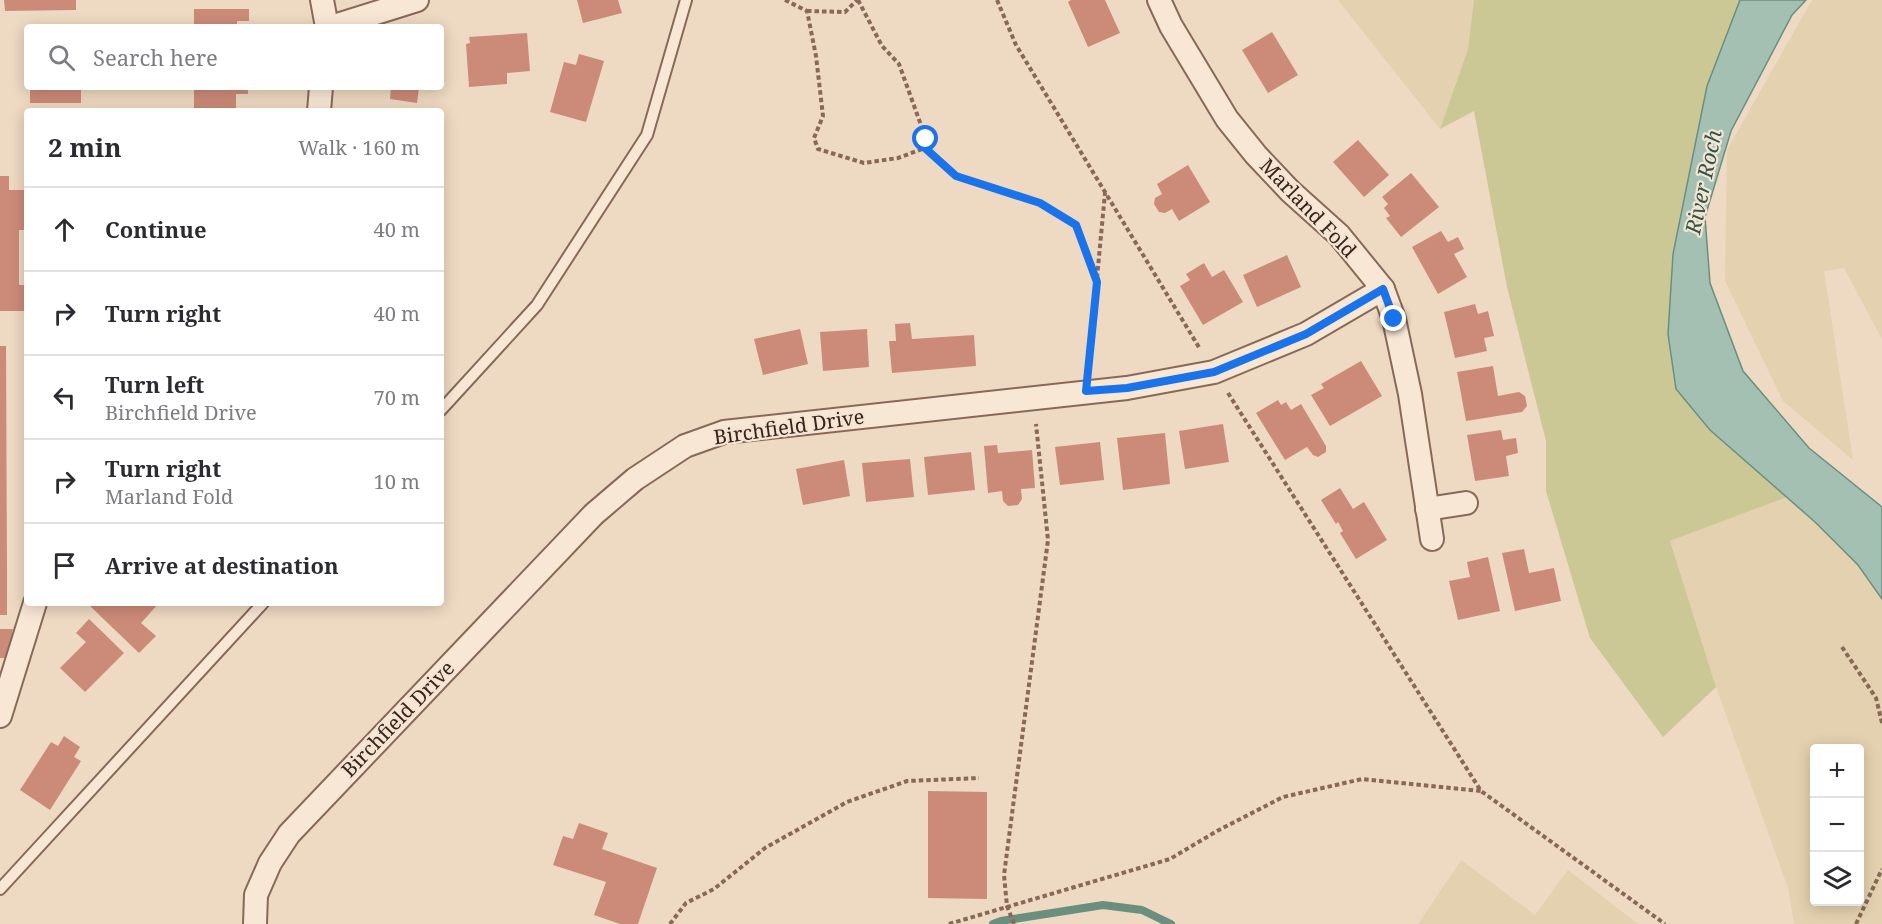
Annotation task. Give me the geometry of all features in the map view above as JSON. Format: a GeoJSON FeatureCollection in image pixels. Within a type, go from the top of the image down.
{"type":"FeatureCollection","features":[{"type":"Feature","properties":{"kind":"street"},"geometry":{"type":"LineString","coordinates":[[322,0],[326,24]]}},
{"type":"Feature","properties":{"kind":"street"},"geometry":{"type":"LineString","coordinates":[[341,24],[417,0]]}},
{"type":"Feature","properties":{"kind":"street","name":"Marland Fold"},"geometry":{"type":"LineString","coordinates":[[1159,0],[1171,26],[1227,119],[1256,155],[1290,191],[1339,235],[1383,289],[1394,319],[1410,394],[1432,539]]}},
{"type":"Feature","properties":{"kind":"street"},"geometry":{"type":"LineString","coordinates":[[319,108],[321,90]]}},
{"type":"Feature","properties":{"kind":"street","name":"Birchfield Drive"},"geometry":{"type":"LineString","coordinates":[[255,924],[256,895],[270,863],[289,834],[594,514],[635,479],[685,446],[724,432],[1034,396],[1127,388],[1214,372],[1306,334],[1383,289]]}},
{"type":"Feature","properties":{"kind":"street"},"geometry":{"type":"LineString","coordinates":[[1427,509],[1466,503]]}},
{"type":"Feature","properties":{"kind":"street"},"geometry":{"type":"LineString","coordinates":[[0,716],[34,606]]}},
{"type":"Feature","properties":{"kind":"lane"},"geometry":{"type":"LineString","coordinates":[[444,407],[537,305],[647,135],[686,0]]}},
{"type":"Feature","properties":{"kind":"lane"},"geometry":{"type":"LineString","coordinates":[[0,889],[260,606]]}},
{"type":"Feature","properties":{"kind":"path"},"geometry":{"type":"LineString","coordinates":[[785,0],[807,11],[845,12],[857,0],[882,46],[899,64],[926,139],[925,148]]}},
{"type":"Feature","properties":{"kind":"path"},"geometry":{"type":"LineString","coordinates":[[997,0],[1016,45],[1214,372],[1481,791],[1665,924]]}},
{"type":"Feature","properties":{"kind":"path"},"geometry":{"type":"LineString","coordinates":[[807,11],[824,116],[814,138],[818,149],[864,163],[898,158],[925,148]]}},
{"type":"Feature","properties":{"kind":"path"},"geometry":{"type":"LineString","coordinates":[[925,148],[956,176],[1040,203],[1076,225],[1097,282]]}},
{"type":"Feature","properties":{"kind":"path"},"geometry":{"type":"LineString","coordinates":[[1086,391],[1105,193]]}},
{"type":"Feature","properties":{"kind":"path"},"geometry":{"type":"LineString","coordinates":[[1014,924],[1007,906],[1004,875],[1048,540],[1034,396]]}},
{"type":"Feature","properties":{"kind":"path"},"geometry":{"type":"LineString","coordinates":[[1842,647],[1876,698],[1882,723]]}},
{"type":"Feature","properties":{"kind":"path"},"geometry":{"type":"LineString","coordinates":[[670,924],[686,903],[714,889],[765,848],[847,802],[907,781],[979,778]]}},
{"type":"Feature","properties":{"kind":"path"},"geometry":{"type":"LineString","coordinates":[[949,924],[1170,859],[1217,831],[1283,797],[1362,779],[1481,791]]}},
{"type":"Feature","properties":{"kind":"path"},"geometry":{"type":"LineString","coordinates":[[1856,924],[1882,869]]}},
{"type":"Feature","properties":{"kind":"shaded area"},"geometry":{"type":"Polygon","coordinates":[[[1338,0],[1474,0],[1468,49],[1440,129],[1338,0]]]}},
{"type":"Feature","properties":{"kind":"shaded area"},"geometry":{"type":"Polygon","coordinates":[[[1474,0],[1740,0],[1707,86],[1673,254],[1668,334],[1676,389],[1710,430],[1787,497],[1670,541],[1716,687],[1663,737],[1590,638],[1546,491],[1546,441],[1507,287],[1474,111],[1440,129],[1468,49],[1474,0]]]}},
{"type":"Feature","properties":{"kind":"shaded area"},"geometry":{"type":"Polygon","coordinates":[[[1812,0],[1882,0],[1882,339],[1844,268],[1824,271],[1853,460],[1783,401],[1725,281],[1727,150],[1812,0]]]}},
{"type":"Feature","properties":{"kind":"shaded area"},"geometry":{"type":"Polygon","coordinates":[[[1787,497],[1859,566],[1882,599],[1882,924],[1794,924],[1788,888],[1716,687],[1670,541],[1787,497]]]}},
{"type":"Feature","properties":{"kind":"shaded area"},"geometry":{"type":"Polygon","coordinates":[[[1461,860],[1535,915],[1568,870],[1638,924],[1418,924],[1461,860]]]}},
{"type":"Feature","properties":{"kind":"water","name":"River Roch"},"geometry":{"type":"Polygon","coordinates":[[[1740,0],[1806,0],[1792,15],[1731,131],[1705,217],[1710,283],[1743,371],[1809,448],[1882,507],[1882,599],[1858,565],[1815,522],[1710,430],[1676,389],[1668,334],[1673,254],[1707,86],[1740,0]]]}},
{"type":"Feature","properties":{"kind":"building"},"geometry":{"type":"Polygon","coordinates":[[[4,0],[76,0],[76,10],[5,11],[4,0]]]}},
{"type":"Feature","properties":{"kind":"building"},"geometry":{"type":"Polygon","coordinates":[[[577,0],[618,0],[622,13],[583,23],[577,0]]]}},
{"type":"Feature","properties":{"kind":"building"},"geometry":{"type":"Polygon","coordinates":[[[1071,0],[1105,0],[1120,33],[1088,47],[1068,2],[1071,0]]]}},
{"type":"Feature","properties":{"kind":"building"},"geometry":{"type":"Polygon","coordinates":[[[194,9],[249,9],[249,21],[237,21],[237,24],[194,24],[194,9]]]}},
{"type":"Feature","properties":{"kind":"building"},"geometry":{"type":"Polygon","coordinates":[[[1272,32],[1298,75],[1268,93],[1242,50],[1272,32]]]}},
{"type":"Feature","properties":{"kind":"building"},"geometry":{"type":"Polygon","coordinates":[[[527,33],[530,71],[507,73],[507,84],[469,87],[466,44],[470,43],[469,37],[527,33]]]}},
{"type":"Feature","properties":{"kind":"building"},"geometry":{"type":"Polygon","coordinates":[[[579,54],[604,61],[586,122],[550,112],[564,62],[576,65],[579,54]]]}},
{"type":"Feature","properties":{"kind":"building"},"geometry":{"type":"Polygon","coordinates":[[[30,90],[81,90],[81,103],[30,103],[30,90]]]}},
{"type":"Feature","properties":{"kind":"building"},"geometry":{"type":"Polygon","coordinates":[[[194,90],[248,90],[248,94],[236,94],[236,108],[194,108],[194,90]]]}},
{"type":"Feature","properties":{"kind":"building"},"geometry":{"type":"Polygon","coordinates":[[[391,90],[419,90],[417,103],[390,99],[391,90]]]}},
{"type":"Feature","properties":{"kind":"building"},"geometry":{"type":"Polygon","coordinates":[[[1358,140],[1389,175],[1364,197],[1333,162],[1358,140]]]}},
{"type":"Feature","properties":{"kind":"building"},"geometry":{"type":"Polygon","coordinates":[[[1188,165],[1210,202],[1179,221],[1172,209],[1165,213],[1159,212],[1154,204],[1155,198],[1162,194],[1157,184],[1188,165]]]}},
{"type":"Feature","properties":{"kind":"building"},"geometry":{"type":"Polygon","coordinates":[[[1411,173],[1439,207],[1401,237],[1386,218],[1390,216],[1384,208],[1388,204],[1382,197],[1411,173]]]}},
{"type":"Feature","properties":{"kind":"building"},"geometry":{"type":"Polygon","coordinates":[[[0,176],[9,176],[9,190],[24,190],[24,230],[19,230],[19,285],[24,285],[24,311],[0,311],[0,176]]]}},
{"type":"Feature","properties":{"kind":"building"},"geometry":{"type":"Polygon","coordinates":[[[1441,231],[1448,242],[1458,237],[1464,249],[1454,254],[1467,277],[1438,294],[1412,247],[1441,231]]]}},
{"type":"Feature","properties":{"kind":"building"},"geometry":{"type":"Polygon","coordinates":[[[1287,255],[1301,287],[1257,307],[1243,275],[1287,255]]]}},
{"type":"Feature","properties":{"kind":"building"},"geometry":{"type":"Polygon","coordinates":[[[1204,263],[1212,277],[1224,270],[1243,302],[1203,325],[1180,286],[1190,280],[1186,274],[1204,263]]]}},
{"type":"Feature","properties":{"kind":"building"},"geometry":{"type":"Polygon","coordinates":[[[1475,304],[1478,314],[1488,311],[1494,336],[1484,338],[1487,351],[1455,358],[1444,312],[1475,304]]]}},
{"type":"Feature","properties":{"kind":"building"},"geometry":{"type":"Polygon","coordinates":[[[910,323],[912,339],[974,335],[976,366],[892,373],[889,341],[896,341],[895,324],[910,323]]]}},
{"type":"Feature","properties":{"kind":"building"},"geometry":{"type":"Polygon","coordinates":[[[800,329],[808,364],[763,375],[754,339],[800,329]]]}},
{"type":"Feature","properties":{"kind":"building"},"geometry":{"type":"Polygon","coordinates":[[[867,329],[869,367],[823,371],[820,332],[867,329]]]}},
{"type":"Feature","properties":{"kind":"building"},"geometry":{"type":"Polygon","coordinates":[[[0,346],[6,346],[7,615],[0,615],[0,346]]]}},
{"type":"Feature","properties":{"kind":"building"},"geometry":{"type":"Polygon","coordinates":[[[1361,361],[1382,396],[1330,426],[1311,395],[1324,388],[1321,384],[1361,361]]]}},
{"type":"Feature","properties":{"kind":"building"},"geometry":{"type":"Polygon","coordinates":[[[1493,366],[1498,396],[1519,392],[1525,396],[1527,406],[1522,412],[1466,421],[1457,372],[1493,366]]]}},
{"type":"Feature","properties":{"kind":"building"},"geometry":{"type":"Polygon","coordinates":[[[1278,400],[1281,405],[1286,402],[1291,410],[1301,404],[1326,446],[1326,452],[1318,457],[1313,455],[1307,447],[1285,460],[1256,413],[1278,400]]]}},
{"type":"Feature","properties":{"kind":"building"},"geometry":{"type":"Polygon","coordinates":[[[1223,424],[1229,462],[1185,469],[1179,431],[1223,424]]]}},
{"type":"Feature","properties":{"kind":"building"},"geometry":{"type":"Polygon","coordinates":[[[1501,430],[1503,440],[1516,438],[1518,453],[1506,456],[1509,476],[1475,481],[1467,435],[1501,430]]]}},
{"type":"Feature","properties":{"kind":"building"},"geometry":{"type":"Polygon","coordinates":[[[1165,433],[1170,484],[1123,490],[1117,438],[1165,433]]]}},
{"type":"Feature","properties":{"kind":"building"},"geometry":{"type":"Polygon","coordinates":[[[1100,442],[1104,480],[1060,485],[1055,447],[1100,442]]]}},
{"type":"Feature","properties":{"kind":"building"},"geometry":{"type":"Polygon","coordinates":[[[997,445],[998,453],[1032,450],[1035,488],[1021,489],[1022,499],[1018,505],[1008,506],[1003,501],[1002,491],[988,493],[984,446],[997,445]]]}},
{"type":"Feature","properties":{"kind":"building"},"geometry":{"type":"Polygon","coordinates":[[[971,452],[975,490],[928,495],[924,457],[971,452]]]}},
{"type":"Feature","properties":{"kind":"building"},"geometry":{"type":"Polygon","coordinates":[[[910,459],[914,497],[866,502],[862,463],[910,459]]]}},
{"type":"Feature","properties":{"kind":"building"},"geometry":{"type":"Polygon","coordinates":[[[844,460],[850,496],[803,505],[796,469],[844,460]]]}},
{"type":"Feature","properties":{"kind":"building"},"geometry":{"type":"Polygon","coordinates":[[[1340,488],[1353,509],[1364,502],[1387,540],[1356,559],[1340,533],[1343,531],[1338,522],[1336,524],[1321,500],[1340,488]]]}},
{"type":"Feature","properties":{"kind":"building"},"geometry":{"type":"Polygon","coordinates":[[[1524,549],[1529,573],[1554,568],[1561,601],[1515,611],[1502,553],[1524,549]]]}},
{"type":"Feature","properties":{"kind":"building"},"geometry":{"type":"Polygon","coordinates":[[[1488,557],[1500,611],[1458,620],[1449,581],[1470,577],[1467,562],[1488,557]]]}},
{"type":"Feature","properties":{"kind":"building"},"geometry":{"type":"Polygon","coordinates":[[[90,606],[156,606],[141,623],[156,636],[139,653],[90,606]]]}},
{"type":"Feature","properties":{"kind":"building"},"geometry":{"type":"Polygon","coordinates":[[[89,619],[124,653],[85,692],[60,668],[86,642],[76,633],[89,619]]]}},
{"type":"Feature","properties":{"kind":"building"},"geometry":{"type":"Polygon","coordinates":[[[0,629],[13,629],[7,658],[0,658],[0,629]]]}},
{"type":"Feature","properties":{"kind":"building"},"geometry":{"type":"Polygon","coordinates":[[[64,736],[80,747],[74,757],[81,761],[50,810],[20,790],[51,742],[58,746],[64,736]]]}},
{"type":"Feature","properties":{"kind":"building"},"geometry":{"type":"Polygon","coordinates":[[[928,791],[987,792],[987,899],[928,898],[928,791]]]}},
{"type":"Feature","properties":{"kind":"building"},"geometry":{"type":"Polygon","coordinates":[[[579,823],[608,833],[602,849],[657,868],[638,924],[620,924],[594,915],[606,882],[553,865],[563,836],[573,839],[579,823]]]}},
{"type":"Feature","properties":{"kind":"waterway"},"geometry":{"type":"LineString","coordinates":[[993,924],[1103,905],[1142,910],[1171,924]]}},
{"type":"Feature","properties":{"kind":"route"},"geometry":{"type":"LineString","coordinates":[[926,139],[925,148],[956,176],[1040,203],[1076,225],[1097,282],[1086,391],[1127,388],[1214,372],[1306,334],[1383,289],[1394,319]]}}]}
